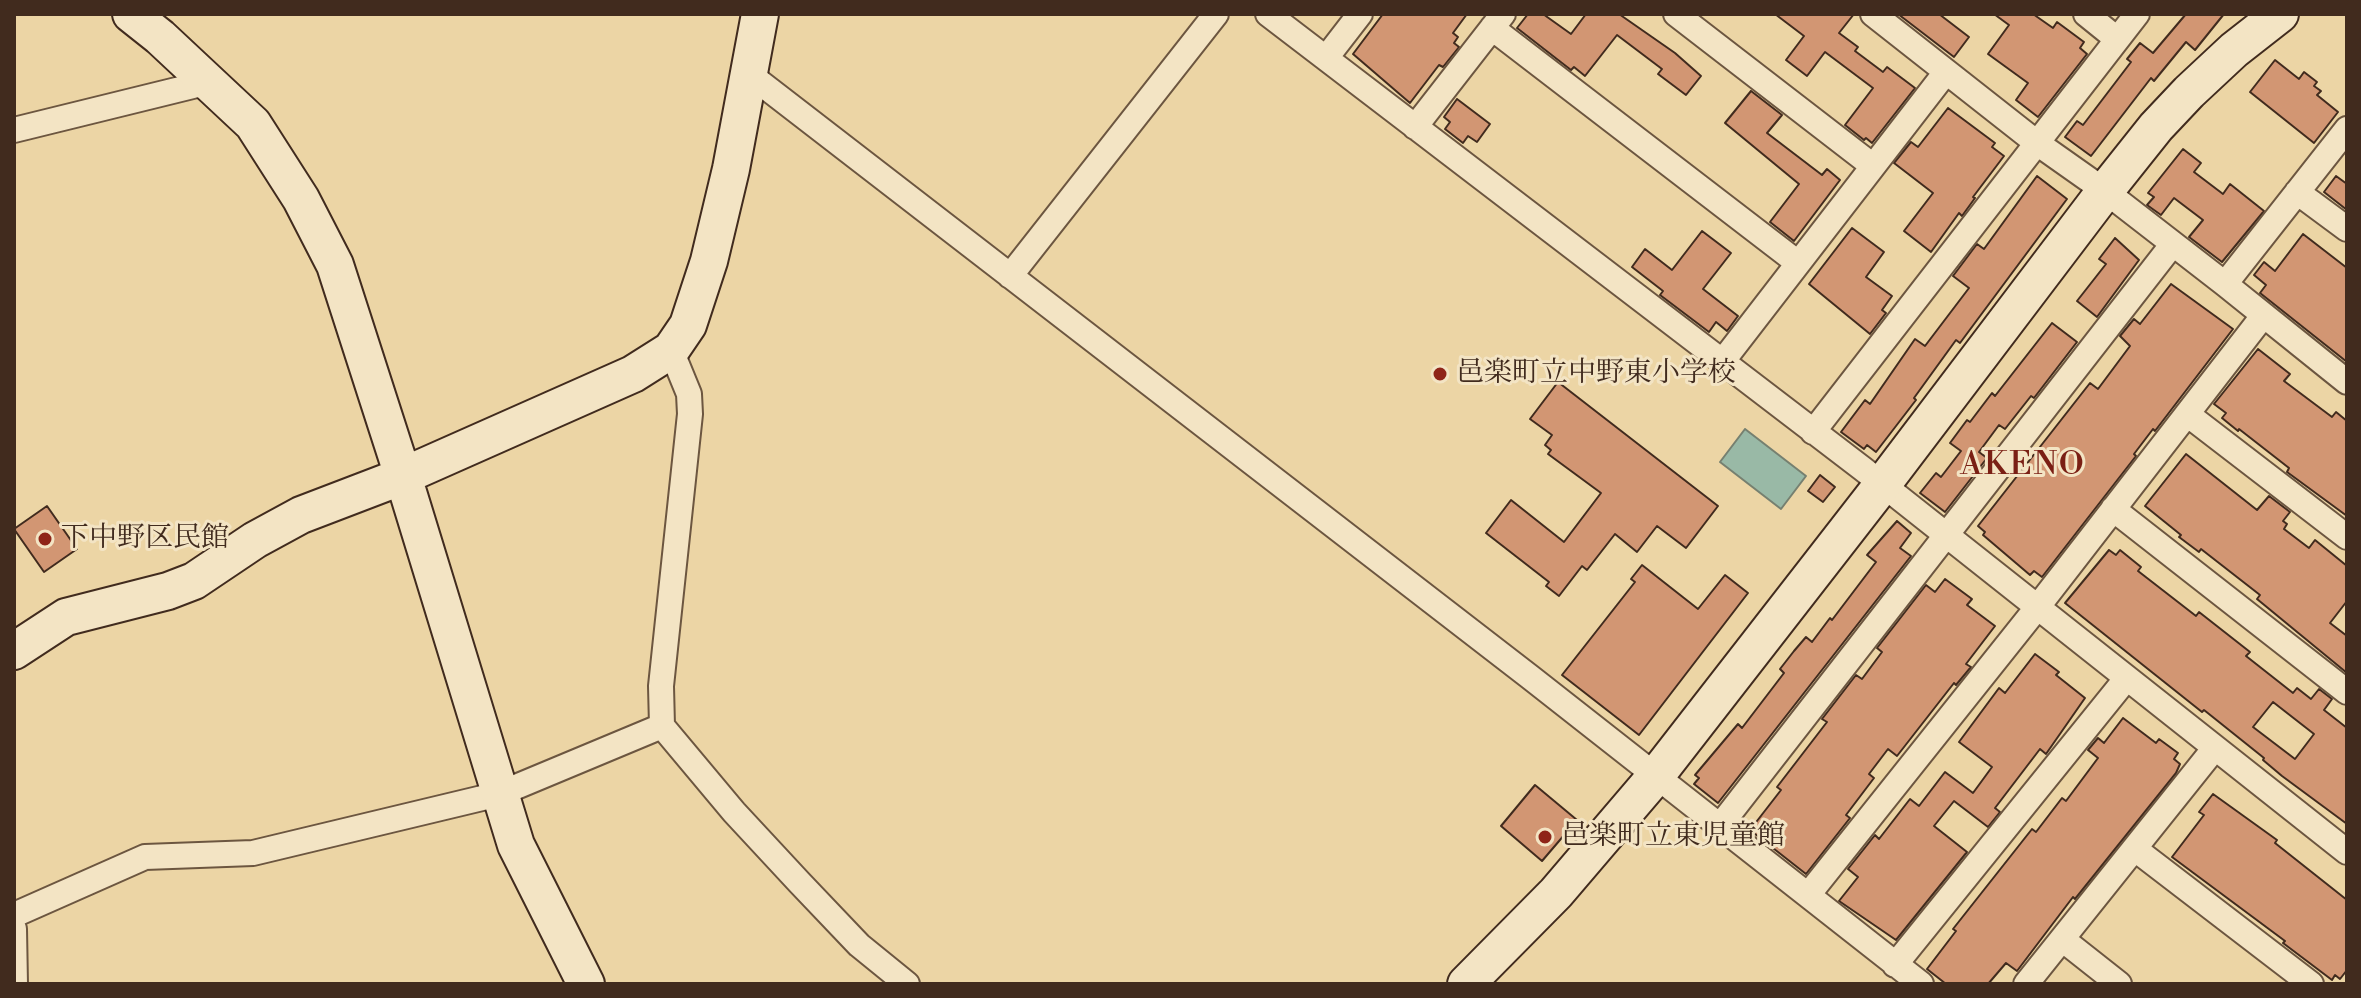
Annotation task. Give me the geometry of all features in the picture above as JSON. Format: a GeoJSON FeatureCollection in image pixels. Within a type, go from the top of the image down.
{"type":"FeatureCollection","features":[{"type":"Feature","properties":{"kind":"street"},"geometry":{"type":"LineString","coordinates":[[131,14],[253,124],[301,199],[335,265],[403,476],[499,794],[529,875],[586,984]]}},
{"type":"Feature","properties":{"kind":"street"},"geometry":{"type":"LineString","coordinates":[[14,651],[66,617],[168,591],[194,581],[255,540],[301,515],[403,476],[633,374],[671,350],[688,325],[709,261],[731,169],[760,14]]}},
{"type":"Feature","properties":{"kind":"street"},"geometry":{"type":"LineString","coordinates":[[1010,276],[1216,14]]}},
{"type":"Feature","properties":{"kind":"street"},"geometry":{"type":"LineString","coordinates":[[1268,14],[1882,485],[2214,749],[2346,848]]}},
{"type":"Feature","properties":{"kind":"street"},"geometry":{"type":"LineString","coordinates":[[1326,58],[1360,14]]}},
{"type":"Feature","properties":{"kind":"street"},"geometry":{"type":"LineString","coordinates":[[1676,14],[1873,166]]}},
{"type":"Feature","properties":{"kind":"street"},"geometry":{"type":"LineString","coordinates":[[1873,14],[2037,143],[2225,284],[2347,382]]}},
{"type":"Feature","properties":{"kind":"street"},"geometry":{"type":"LineString","coordinates":[[2086,14],[2117,39]]}},
{"type":"Feature","properties":{"kind":"street"},"geometry":{"type":"LineString","coordinates":[[1813,432],[2137,14]]}},
{"type":"Feature","properties":{"kind":"street"},"geometry":{"type":"LineString","coordinates":[[1466,984],[1564,884],[1655,777],[2156,127],[2234,50],[2280,14]]}},
{"type":"Feature","properties":{"kind":"street"},"geometry":{"type":"LineString","coordinates":[[1415,127],[1498,21],[1798,263]]}},
{"type":"Feature","properties":{"kind":"street"},"geometry":{"type":"LineString","coordinates":[[1722,362],[1946,72]]}},
{"type":"Feature","properties":{"kind":"street"},"geometry":{"type":"LineString","coordinates":[[749,74],[1921,984]]}},
{"type":"Feature","properties":{"kind":"street"},"geometry":{"type":"LineString","coordinates":[[14,130],[209,82]]}},
{"type":"Feature","properties":{"kind":"street"},"geometry":{"type":"LineString","coordinates":[[2225,284],[2347,129]]}},
{"type":"Feature","properties":{"kind":"street"},"geometry":{"type":"LineString","coordinates":[[2297,192],[2347,229]]}},
{"type":"Feature","properties":{"kind":"street"},"geometry":{"type":"LineString","coordinates":[[1719,827],[2172,245]]}},
{"type":"Feature","properties":{"kind":"street"},"geometry":{"type":"LineString","coordinates":[[1808,895],[2036,609],[2263,316]]}},
{"type":"Feature","properties":{"kind":"street"},"geometry":{"type":"LineString","coordinates":[[671,350],[689,394],[690,414],[661,686],[662,726],[734,812],[809,893],[859,945],[907,984]]}},
{"type":"Feature","properties":{"kind":"street"},"geometry":{"type":"LineString","coordinates":[[2187,414],[2347,537]]}},
{"type":"Feature","properties":{"kind":"street"},"geometry":{"type":"LineString","coordinates":[[2113,509],[2347,692]]}},
{"type":"Feature","properties":{"kind":"street"},"geometry":{"type":"LineString","coordinates":[[1895,965],[2126,679]]}},
{"type":"Feature","properties":{"kind":"street"},"geometry":{"type":"LineString","coordinates":[[14,915],[145,857],[253,853],[499,794],[662,726]]}},
{"type":"Feature","properties":{"kind":"street"},"geometry":{"type":"LineString","coordinates":[[2026,984],[2214,749]]}},
{"type":"Feature","properties":{"kind":"street"},"geometry":{"type":"LineString","coordinates":[[2135,849],[2311,984]]}},
{"type":"Feature","properties":{"kind":"street"},"geometry":{"type":"LineString","coordinates":[[14,929],[15,984]]}},
{"type":"Feature","properties":{"kind":"street"},"geometry":{"type":"LineString","coordinates":[[2062,939],[2119,984]]}},
{"type":"Feature","properties":{"kind":"shaded area"},"geometry":{"type":"Polygon","coordinates":[[[1745,429],[1806,476],[1781,509],[1720,462],[1745,429]]]}},
{"type":"Feature","properties":{"kind":"building"},"geometry":{"type":"Polygon","coordinates":[[[1383,14],[1467,14],[1453,33],[1458,37],[1454,43],[1459,47],[1443,67],[1439,65],[1410,103],[1353,54],[1383,14]]]}},
{"type":"Feature","properties":{"kind":"building"},"geometry":{"type":"Polygon","coordinates":[[[1528,14],[1543,14],[1571,34],[1586,14],[1619,14],[1675,53],[1701,76],[1686,95],[1658,74],[1662,69],[1617,35],[1585,76],[1574,67],[1571,70],[1517,28],[1528,14]]]}},
{"type":"Feature","properties":{"kind":"building"},"geometry":{"type":"Polygon","coordinates":[[[1775,14],[1854,14],[1839,33],[1858,47],[1855,51],[1883,72],[1887,67],[1915,88],[1872,143],[1845,125],[1873,88],[1825,52],[1807,76],[1786,60],[1804,36],[1775,14]]]}},
{"type":"Feature","properties":{"kind":"building"},"geometry":{"type":"Polygon","coordinates":[[[1898,14],[1939,14],[1969,37],[1954,57],[1898,14]]]}},
{"type":"Feature","properties":{"kind":"building"},"geometry":{"type":"Polygon","coordinates":[[[1994,14],[2033,14],[2053,28],[2057,22],[2084,42],[2080,48],[2087,54],[2038,117],[2016,100],[2028,83],[1988,54],[2009,25],[1994,14]]]}},
{"type":"Feature","properties":{"kind":"building"},"geometry":{"type":"Polygon","coordinates":[[[2186,14],[2224,14],[2195,50],[2186,42],[2154,81],[2151,78],[2091,156],[2065,137],[2077,121],[2083,125],[2131,62],[2127,59],[2140,43],[2153,53],[2186,14]]]}},
{"type":"Feature","properties":{"kind":"building"},"geometry":{"type":"Polygon","coordinates":[[[2275,60],[2299,79],[2304,72],[2317,82],[2314,86],[2321,91],[2317,95],[2338,112],[2314,143],[2250,92],[2275,60]]]}},
{"type":"Feature","properties":{"kind":"building"},"geometry":{"type":"Polygon","coordinates":[[[1751,91],[1782,115],[1767,133],[1822,175],[1827,169],[1840,180],[1794,241],[1770,222],[1799,184],[1725,123],[1751,91]]]}},
{"type":"Feature","properties":{"kind":"building"},"geometry":{"type":"Polygon","coordinates":[[[1457,99],[1490,124],[1477,142],[1468,136],[1463,143],[1445,129],[1450,122],[1444,117],[1457,99]]]}},
{"type":"Feature","properties":{"kind":"building"},"geometry":{"type":"Polygon","coordinates":[[[1948,108],[1995,143],[1992,147],[2004,156],[1962,216],[1959,213],[1931,252],[1904,231],[1933,193],[1894,163],[1911,142],[1918,147],[1948,108]]]}},
{"type":"Feature","properties":{"kind":"building"},"geometry":{"type":"Polygon","coordinates":[[[2183,149],[2201,163],[2194,172],[2223,194],[2230,184],[2264,211],[2222,262],[2189,237],[2203,220],[2174,198],[2161,215],[2147,205],[2154,197],[2148,193],[2183,149]]]}},
{"type":"Feature","properties":{"kind":"building"},"geometry":{"type":"Polygon","coordinates":[[[2037,176],[2067,199],[1960,343],[1956,340],[1876,452],[1867,445],[1864,449],[1841,432],[1865,400],[1870,404],[1915,339],[1925,346],[1969,288],[1953,276],[1977,244],[1984,249],[2037,176]]]}},
{"type":"Feature","properties":{"kind":"building"},"geometry":{"type":"Polygon","coordinates":[[[2336,176],[2347,184],[2347,210],[2324,192],[2336,176]]]}},
{"type":"Feature","properties":{"kind":"building"},"geometry":{"type":"Polygon","coordinates":[[[1852,228],[1884,252],[1866,277],[1892,296],[1882,310],[1886,313],[1870,334],[1809,284],[1852,228]]]}},
{"type":"Feature","properties":{"kind":"building"},"geometry":{"type":"Polygon","coordinates":[[[1702,231],[1731,253],[1703,289],[1738,316],[1727,331],[1716,322],[1709,332],[1660,295],[1663,291],[1632,267],[1645,249],[1672,270],[1702,231]]]}},
{"type":"Feature","properties":{"kind":"building"},"geometry":{"type":"Polygon","coordinates":[[[2303,234],[2347,268],[2347,362],[2260,293],[2266,285],[2254,275],[2264,262],[2275,271],[2303,234]]]}},
{"type":"Feature","properties":{"kind":"building"},"geometry":{"type":"Polygon","coordinates":[[[2115,238],[2139,260],[2097,317],[2077,301],[2106,264],[2099,259],[2115,238]]]}},
{"type":"Feature","properties":{"kind":"building"},"geometry":{"type":"Polygon","coordinates":[[[2171,284],[2233,329],[2042,577],[2034,571],[2030,575],[1983,535],[1985,532],[1978,526],[2090,383],[2098,389],[2130,346],[2120,336],[2134,319],[2140,324],[2171,284]]]}},
{"type":"Feature","properties":{"kind":"building"},"geometry":{"type":"Polygon","coordinates":[[[2052,323],[2077,342],[2034,398],[2031,396],[2005,429],[1999,425],[1979,452],[1987,458],[1945,512],[1920,493],[1936,473],[1941,477],[1961,451],[1950,443],[1967,420],[1970,422],[1992,393],[1995,396],[2052,323]]]}},
{"type":"Feature","properties":{"kind":"building"},"geometry":{"type":"Polygon","coordinates":[[[2258,349],[2290,374],[2284,381],[2332,417],[2336,412],[2347,421],[2347,516],[2222,418],[2226,413],[2214,404],[2258,349]]]}},
{"type":"Feature","properties":{"kind":"building"},"geometry":{"type":"Polygon","coordinates":[[[1558,382],[1718,506],[1686,548],[1657,526],[1637,552],[1615,534],[1587,570],[1582,566],[1559,596],[1546,586],[1549,582],[1486,533],[1511,500],[1564,542],[1601,493],[1548,454],[1551,450],[1545,445],[1552,435],[1530,419],[1558,382]]]}},
{"type":"Feature","properties":{"kind":"building"},"geometry":{"type":"Polygon","coordinates":[[[2186,454],[2257,510],[2269,496],[2290,512],[2283,521],[2287,524],[2284,529],[2309,548],[2315,540],[2347,566],[2347,601],[2330,623],[2347,636],[2347,673],[2257,599],[2260,595],[2201,549],[2199,552],[2179,537],[2181,535],[2145,506],[2186,454]]]}},
{"type":"Feature","properties":{"kind":"building"},"geometry":{"type":"Polygon","coordinates":[[[1820,475],[1835,487],[1823,502],[1808,491],[1820,475]]]}},
{"type":"Feature","properties":{"kind":"building","name":"下中野区民館"},"geometry":{"type":"Polygon","coordinates":[[[47,506],[77,549],[44,572],[14,529],[47,506]]]}},
{"type":"Feature","properties":{"kind":"building"},"geometry":{"type":"Polygon","coordinates":[[[1897,521],[1911,533],[1900,548],[1911,556],[1718,803],[1694,784],[1699,778],[1695,775],[1738,724],[1742,728],[1784,673],[1780,669],[1806,637],[1812,642],[1830,618],[1832,620],[1876,562],[1867,555],[1897,521]]]}},
{"type":"Feature","properties":{"kind":"building"},"geometry":{"type":"Polygon","coordinates":[[[2109,550],[2116,555],[2120,550],[2141,567],[2138,571],[2196,616],[2199,612],[2250,652],[2246,656],[2293,693],[2297,688],[2311,699],[2319,689],[2332,699],[2324,710],[2347,728],[2347,824],[2282,776],[2204,710],[2202,712],[2065,603],[2109,550]],[[2273,702],[2253,727],[2295,759],[2314,734],[2273,702]]]}},
{"type":"Feature","properties":{"kind":"building"},"geometry":{"type":"Polygon","coordinates":[[[1642,565],[1698,609],[1725,575],[1748,593],[1639,735],[1562,675],[1635,582],[1631,579],[1642,565]]]}},
{"type":"Feature","properties":{"kind":"building"},"geometry":{"type":"Polygon","coordinates":[[[1945,579],[1972,599],[1967,605],[1995,626],[1966,664],[1971,667],[1956,685],[1954,683],[1897,756],[1888,749],[1869,774],[1874,778],[1846,815],[1850,818],[1806,874],[1750,830],[1781,790],[1777,787],[1827,722],[1822,719],[1856,675],[1862,679],[1882,652],[1877,648],[1926,585],[1935,592],[1945,579]]]}},
{"type":"Feature","properties":{"kind":"building"},"geometry":{"type":"Polygon","coordinates":[[[2035,654],[2085,698],[2046,754],[2040,749],[1995,808],[2000,812],[1988,827],[1954,801],[1934,826],[1967,852],[1896,940],[1839,901],[1858,877],[1848,869],[1875,835],[1879,839],[1910,799],[1919,806],[1945,772],[1973,793],[1992,767],[1959,742],[1999,688],[2005,693],[2035,654]]]}},
{"type":"Feature","properties":{"kind":"building"},"geometry":{"type":"Polygon","coordinates":[[[2123,718],[2156,743],[2159,739],[2178,753],[2174,759],[2180,764],[2176,773],[2075,899],[2073,897],[2017,971],[2006,963],[1988,984],[1946,984],[1927,969],[1956,931],[1953,929],[2032,829],[2036,832],[2062,798],[2066,801],[2098,758],[2088,750],[2098,738],[2104,743],[2123,718]]]}},
{"type":"Feature","properties":{"kind":"building"},"geometry":{"type":"Polygon","coordinates":[[[1535,785],[1577,820],[1542,861],[1501,826],[1535,785]]]}},
{"type":"Feature","properties":{"kind":"building"},"geometry":{"type":"Polygon","coordinates":[[[2213,794],[2277,840],[2275,843],[2347,900],[2347,970],[2340,979],[2335,975],[2332,980],[2172,857],[2204,815],[2199,812],[2213,794]]]}},
{"type":"Feature","properties":{"kind":"place","name":"邑楽町立中野東小学校"},"geometry":{"type":"Point","coordinates":[1440,374]}},
{"type":"Feature","properties":{"kind":"place","name":"下中野区民館"},"geometry":{"type":"Point","coordinates":[45,539]}},
{"type":"Feature","properties":{"kind":"place","name":"邑楽町立東児童館"},"geometry":{"type":"Point","coordinates":[1545,837]}},
{"type":"Feature","properties":{"kind":"district","name":"AKENO"},"geometry":{"type":"Point","coordinates":[2023,466]}}]}
